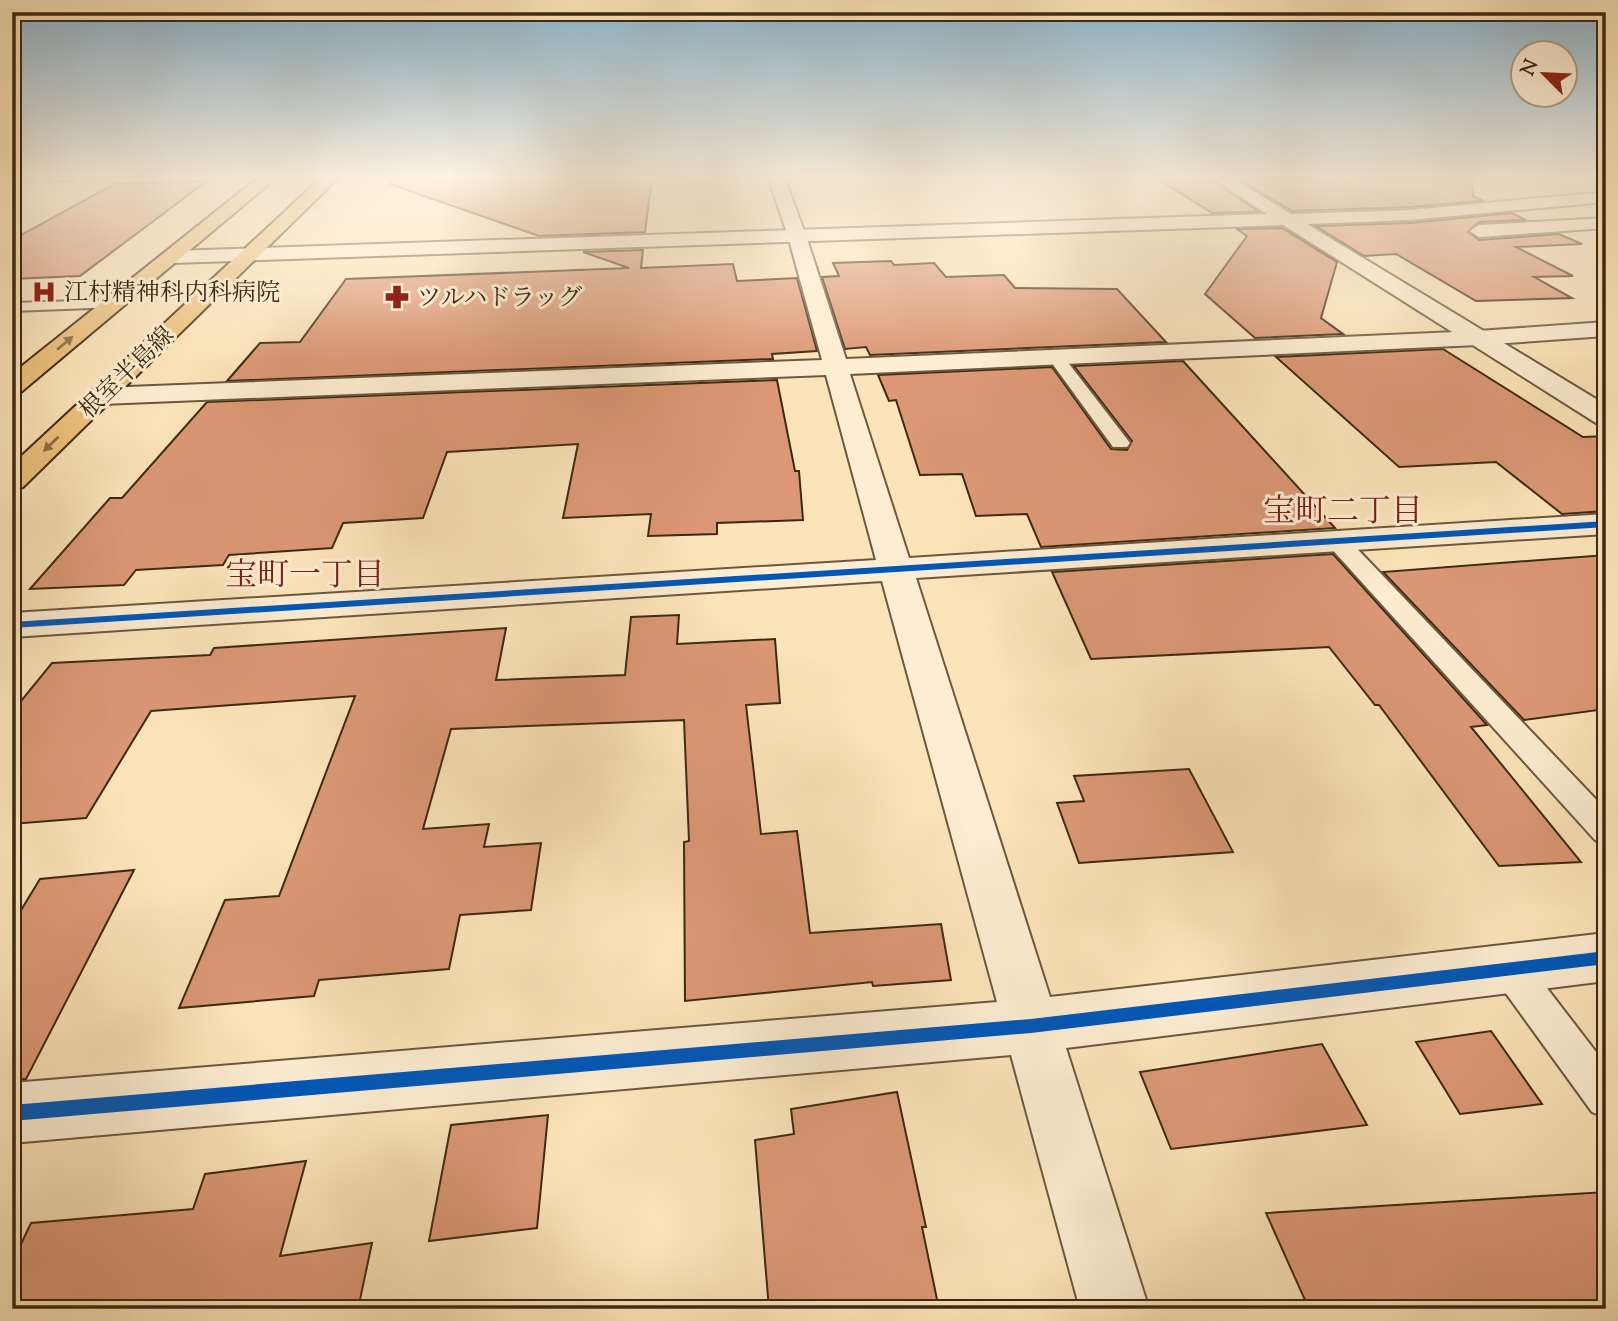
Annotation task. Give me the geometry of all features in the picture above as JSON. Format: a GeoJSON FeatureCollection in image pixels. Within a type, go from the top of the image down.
{"type":"FeatureCollection","features":[{"type":"Feature","properties":{"kind":"main road","name":"根室半島線"},"geometry":{"type":"LineString","coordinates":[[12,387],[195,239]]}},
{"type":"Feature","properties":{"kind":"main road","name":"根室半島線"},"geometry":{"type":"LineString","coordinates":[[12,481],[267,239]]}},
{"type":"Feature","properties":{"kind":"street"},"geometry":{"type":"LineString","coordinates":[[173,257],[717,239]]}},
{"type":"Feature","properties":{"kind":"street"},"geometry":{"type":"LineString","coordinates":[[798,239],[1115,1309]]}},
{"type":"Feature","properties":{"kind":"street"},"geometry":{"type":"LineString","coordinates":[[1319,239],[1606,417]]}},
{"type":"Feature","properties":{"kind":"street"},"geometry":{"type":"LineString","coordinates":[[102,396],[835,367],[1054,355],[1478,338],[1606,329]]}},
{"type":"Feature","properties":{"kind":"street"},"geometry":{"type":"LineString","coordinates":[[1558,332],[1606,341]]}},
{"type":"Feature","properties":{"kind":"street"},"geometry":{"type":"LineString","coordinates":[[12,625],[1606,524]]}},
{"type":"Feature","properties":{"kind":"street"},"geometry":{"type":"LineString","coordinates":[[12,1113],[1031,1026],[1606,957]]}},
{"type":"Feature","properties":{"kind":"lane"},"geometry":{"type":"LineString","coordinates":[[12,307],[113,304]]}},
{"type":"Feature","properties":{"kind":"lane"},"geometry":{"type":"LineString","coordinates":[[1054,355],[1120,443]]}},
{"type":"Feature","properties":{"kind":"lane"},"geometry":{"type":"LineString","coordinates":[[1337,541],[1606,831]]}},
{"type":"Feature","properties":{"kind":"lane"},"geometry":{"type":"LineString","coordinates":[[1510,969],[1606,1098]]}},
{"type":"Feature","properties":{"kind":"building"},"geometry":{"type":"Polygon","coordinates":[[[130,239],[80,276],[12,279],[12,240],[130,239]]]}},
{"type":"Feature","properties":{"kind":"building"},"geometry":{"type":"Polygon","coordinates":[[[1245,239],[1299,239],[1337,262],[1321,318],[1343,334],[1255,338],[1205,294],[1245,239]]]}},
{"type":"Feature","properties":{"kind":"building"},"geometry":{"type":"Polygon","coordinates":[[[1336,239],[1570,239],[1582,244],[1516,247],[1573,276],[1534,277],[1572,298],[1476,301],[1396,254],[1364,256],[1336,239]]]}},
{"type":"Feature","properties":{"kind":"building"},"geometry":{"type":"Polygon","coordinates":[[[643,250],[641,268],[733,264],[737,281],[797,278],[817,351],[772,354],[773,359],[227,381],[260,343],[300,342],[346,279],[629,268],[583,252],[643,250]]]}},
{"type":"Feature","properties":{"kind":"building"},"geometry":{"type":"Polygon","coordinates":[[[891,261],[894,265],[934,263],[946,277],[1004,275],[1015,288],[1117,289],[1166,342],[870,355],[866,347],[845,349],[822,277],[839,276],[833,263],[891,261]]]}},
{"type":"Feature","properties":{"kind":"building"},"geometry":{"type":"Polygon","coordinates":[[[1443,349],[1583,437],[1606,436],[1606,511],[1562,514],[1496,462],[1399,467],[1276,357],[1443,349]]]}},
{"type":"Feature","properties":{"kind":"building"},"geometry":{"type":"Polygon","coordinates":[[[1183,361],[1335,528],[1041,547],[1027,514],[976,516],[962,474],[920,475],[896,400],[889,401],[878,375],[1052,367],[1111,449],[1127,450],[1132,441],[1074,366],[1183,361]]]}},
{"type":"Feature","properties":{"kind":"building"},"geometry":{"type":"Polygon","coordinates":[[[777,380],[795,471],[799,471],[803,520],[717,523],[717,534],[648,536],[651,514],[563,518],[578,444],[447,452],[423,518],[343,523],[332,548],[229,555],[223,565],[136,570],[124,585],[30,589],[110,498],[122,498],[207,402],[777,380]]]}},
{"type":"Feature","properties":{"kind":"building"},"geometry":{"type":"Polygon","coordinates":[[[1333,554],[1487,725],[1471,727],[1581,862],[1499,866],[1379,705],[1375,705],[1329,647],[1091,659],[1052,572],[1333,554]]]}},
{"type":"Feature","properties":{"kind":"building"},"geometry":{"type":"Polygon","coordinates":[[[1606,555],[1606,709],[1524,720],[1383,572],[1606,555]]]}},
{"type":"Feature","properties":{"kind":"building"},"geometry":{"type":"Polygon","coordinates":[[[679,615],[677,644],[775,639],[780,703],[746,705],[761,834],[797,831],[810,933],[941,924],[951,980],[873,986],[872,982],[685,1001],[684,842],[689,841],[684,720],[451,729],[423,829],[489,824],[484,847],[541,843],[531,910],[460,915],[449,969],[319,980],[314,996],[179,1008],[225,900],[279,896],[355,696],[151,711],[86,818],[12,824],[12,712],[52,663],[210,655],[214,648],[506,628],[496,680],[625,675],[631,617],[679,615]]]}},
{"type":"Feature","properties":{"kind":"building"},"geometry":{"type":"Polygon","coordinates":[[[1189,769],[1233,852],[1079,863],[1057,803],[1084,801],[1074,776],[1189,769]]]}},
{"type":"Feature","properties":{"kind":"building"},"geometry":{"type":"Polygon","coordinates":[[[134,870],[26,1079],[12,1080],[12,925],[40,879],[134,870]]]}},
{"type":"Feature","properties":{"kind":"building"},"geometry":{"type":"Polygon","coordinates":[[[1491,1031],[1542,1104],[1460,1114],[1416,1042],[1491,1031]]]}},
{"type":"Feature","properties":{"kind":"building"},"geometry":{"type":"Polygon","coordinates":[[[1322,1044],[1367,1125],[1171,1149],[1140,1072],[1322,1044]]]}},
{"type":"Feature","properties":{"kind":"building"},"geometry":{"type":"Polygon","coordinates":[[[897,1092],[926,1227],[922,1227],[939,1309],[769,1309],[755,1140],[794,1134],[791,1109],[897,1092]]]}},
{"type":"Feature","properties":{"kind":"building"},"geometry":{"type":"Polygon","coordinates":[[[548,1115],[537,1228],[429,1241],[451,1125],[548,1115]]]}},
{"type":"Feature","properties":{"kind":"building"},"geometry":{"type":"Polygon","coordinates":[[[306,1161],[280,1256],[372,1243],[358,1309],[12,1309],[12,1263],[31,1223],[193,1209],[205,1174],[306,1161]]]}},
{"type":"Feature","properties":{"kind":"building"},"geometry":{"type":"Polygon","coordinates":[[[1606,1192],[1606,1309],[1309,1309],[1266,1213],[1606,1192]]]}},
{"type":"Feature","properties":{"kind":"cycle path"},"geometry":{"type":"LineString","coordinates":[[12,625],[1606,524]]}},
{"type":"Feature","properties":{"kind":"cycle path"},"geometry":{"type":"LineString","coordinates":[[12,1113],[1031,1026],[1606,957]]}},
{"type":"Feature","properties":{"kind":"place","name":"江村精神科内科病院"},"geometry":{"type":"Point","coordinates":[44,292]}},
{"type":"Feature","properties":{"kind":"place","name":"ツルハドラッグ"},"geometry":{"type":"Point","coordinates":[397,297]}},
{"type":"Feature","properties":{"kind":"district","name":"宝町二丁目"},"geometry":{"type":"Point","coordinates":[1343,510]}},
{"type":"Feature","properties":{"kind":"district","name":"宝町一丁目"},"geometry":{"type":"Point","coordinates":[305,574]}}]}
